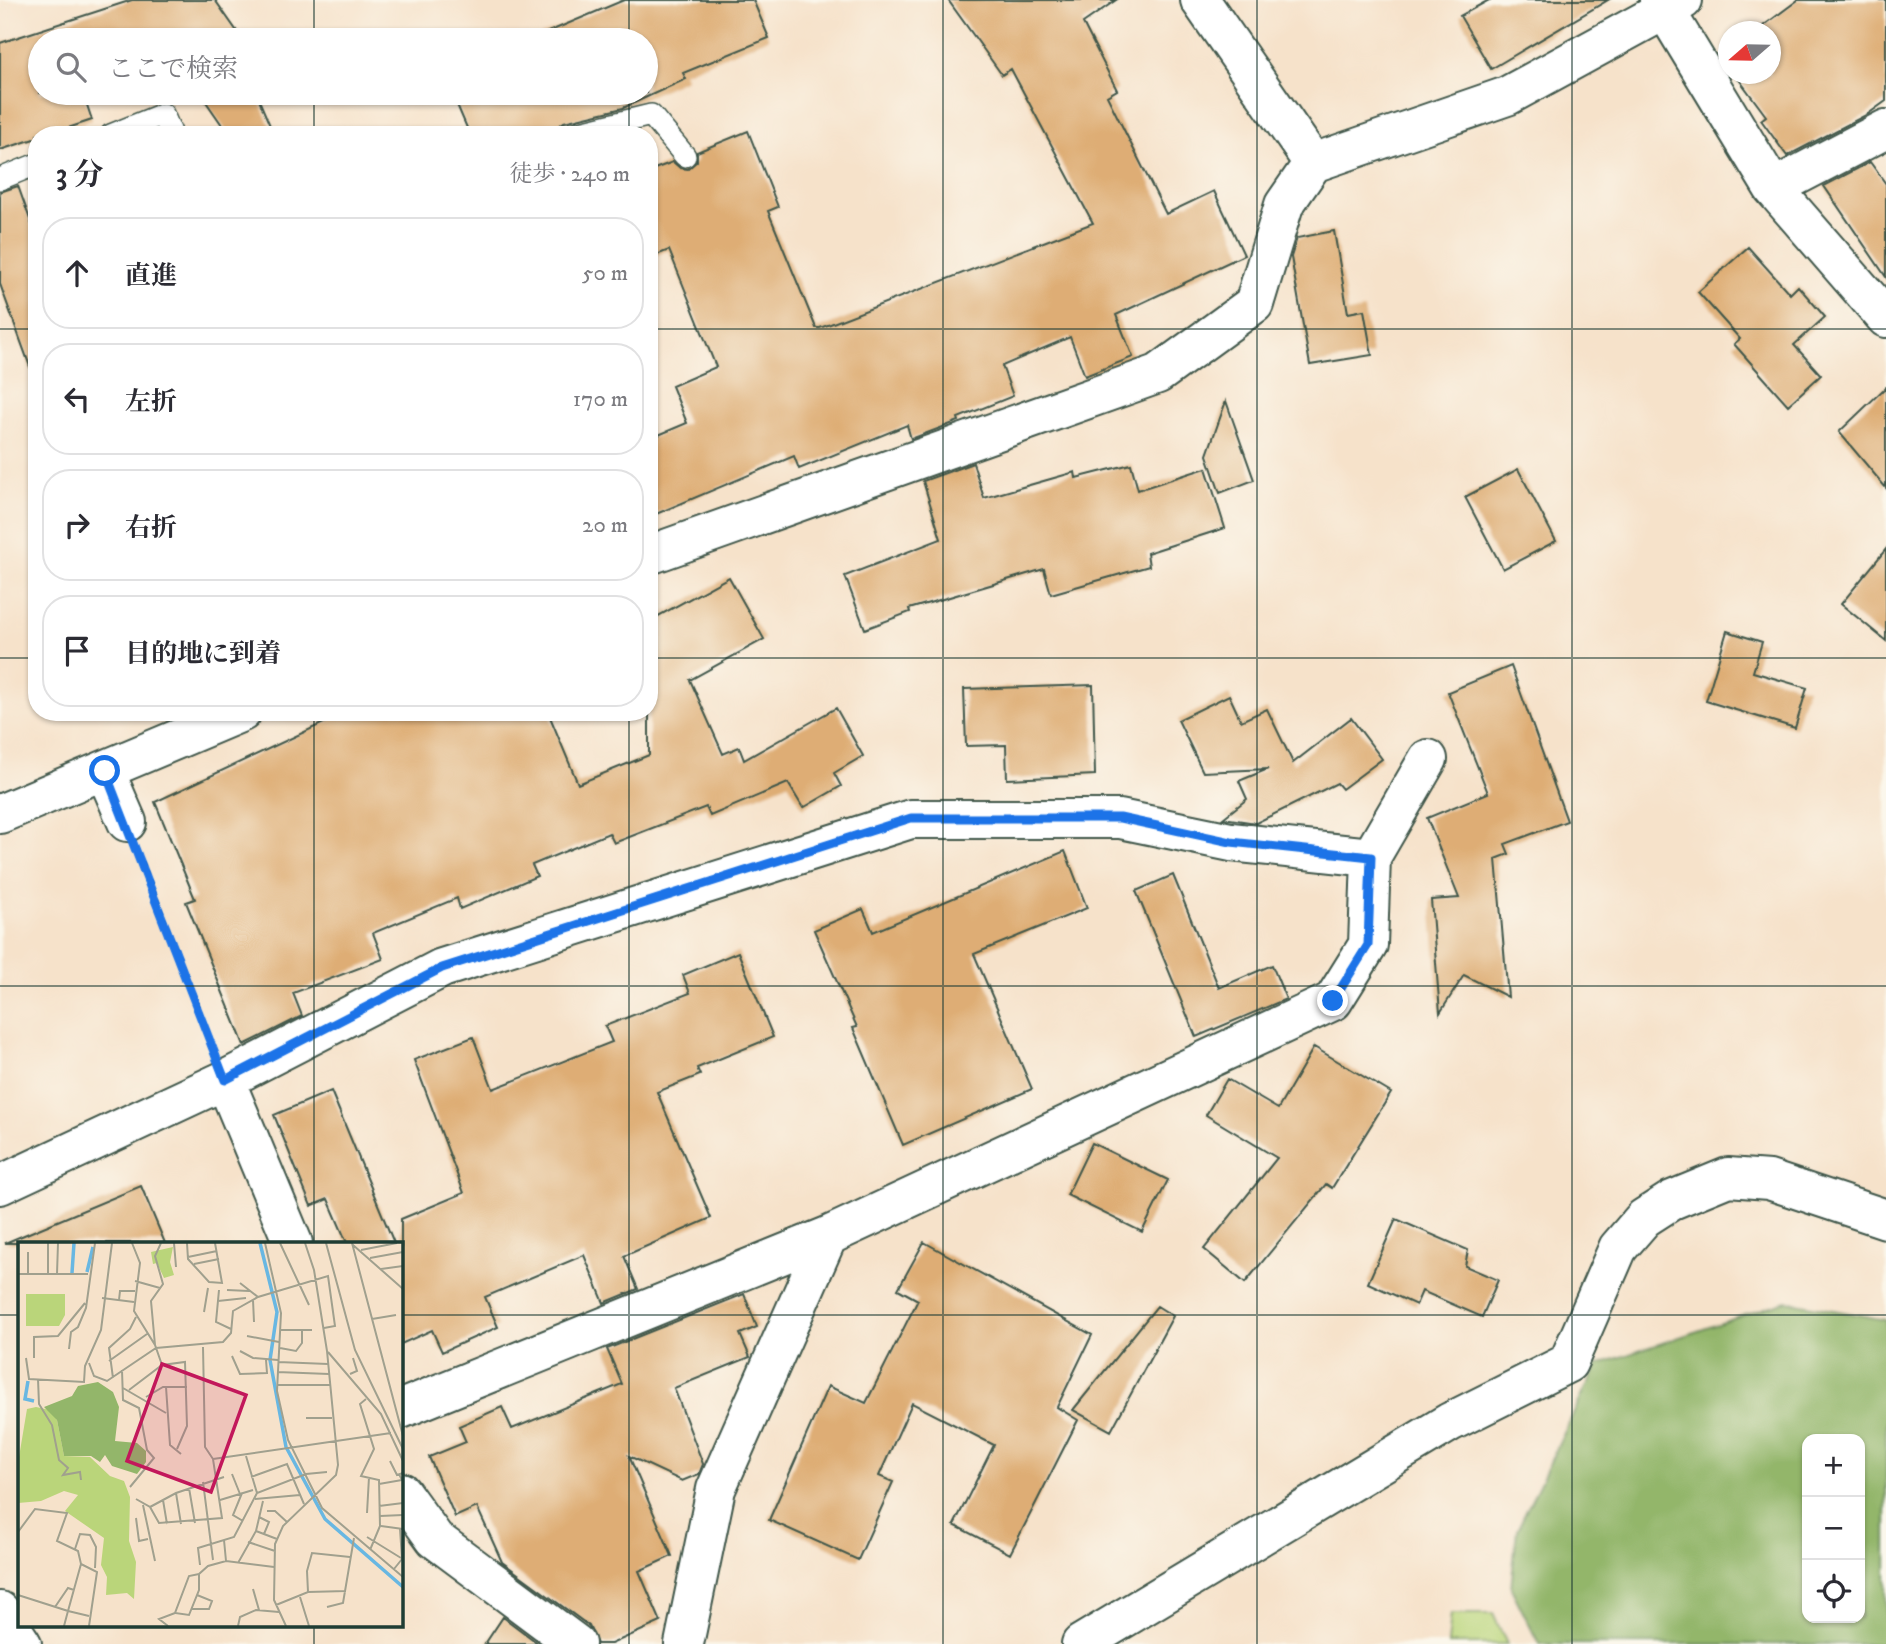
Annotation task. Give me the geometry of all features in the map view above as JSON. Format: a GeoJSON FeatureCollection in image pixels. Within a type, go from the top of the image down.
{"type":"FeatureCollection","features":[{"type":"Feature","properties":{"kind":"street"},"geometry":{"type":"LineString","coordinates":[[1200,0],[1312,163]]}},
{"type":"Feature","properties":{"kind":"street"},"geometry":{"type":"LineString","coordinates":[[658,552],[1158,374],[1254,304],[1284,205],[1312,163],[1507,96],[1670,4],[1773,188],[1886,318]]}},
{"type":"Feature","properties":{"kind":"street"},"geometry":{"type":"LineString","coordinates":[[1773,188],[1886,129]]}},
{"type":"Feature","properties":{"kind":"street"},"geometry":{"type":"LineString","coordinates":[[0,814],[221,721]]}},
{"type":"Feature","properties":{"kind":"street"},"geometry":{"type":"LineString","coordinates":[[402,1409],[828,1236],[1333,1001],[1368,945],[1371,857],[1428,759]]}},
{"type":"Feature","properties":{"kind":"street"},"geometry":{"type":"LineString","coordinates":[[105,771],[127,822]]}},
{"type":"Feature","properties":{"kind":"street"},"geometry":{"type":"LineString","coordinates":[[0,1185],[225,1080],[442,968],[911,818],[1120,818],[1231,842],[1371,857]]}},
{"type":"Feature","properties":{"kind":"street"},"geometry":{"type":"LineString","coordinates":[[225,1080],[293,1242]]}},
{"type":"Feature","properties":{"kind":"street"},"geometry":{"type":"LineString","coordinates":[[1081,1644],[1450,1422],[1568,1363],[1618,1248],[1644,1218],[1672,1200],[1728,1177],[1769,1180],[1886,1219]]}},
{"type":"Feature","properties":{"kind":"street"},"geometry":{"type":"LineString","coordinates":[[684,1644],[716,1489],[828,1236]]}},
{"type":"Feature","properties":{"kind":"street"},"geometry":{"type":"LineString","coordinates":[[402,1493],[435,1539],[576,1644]]}},
{"type":"Feature","properties":{"kind":"lane"},"geometry":{"type":"LineString","coordinates":[[133,126],[163,114],[168,126]]}},
{"type":"Feature","properties":{"kind":"lane"},"geometry":{"type":"LineString","coordinates":[[607,126],[651,116],[685,156]]}},
{"type":"Feature","properties":{"kind":"lane"},"geometry":{"type":"LineString","coordinates":[[0,179],[28,168]]}},
{"type":"Feature","properties":{"kind":"path"},"geometry":{"type":"LineString","coordinates":[[127,822],[225,1080]]}},
{"type":"Feature","properties":{"kind":"green space"},"geometry":{"type":"Polygon","coordinates":[[[1786,1301],[1886,1320],[1886,1644],[1539,1644],[1511,1588],[1517,1530],[1597,1365],[1786,1301]]]}},
{"type":"Feature","properties":{"kind":"green space"},"geometry":{"type":"Polygon","coordinates":[[[1451,1614],[1493,1614],[1507,1644],[1448,1644],[1451,1614]]]}},
{"type":"Feature","properties":{"kind":"building"},"geometry":{"type":"Polygon","coordinates":[[[132,0],[215,0],[235,28],[46,28],[132,0]]]}},
{"type":"Feature","properties":{"kind":"building"},"geometry":{"type":"Polygon","coordinates":[[[624,0],[753,0],[769,38],[683,73],[686,79],[658,92],[658,28],[558,28],[624,0]]]}},
{"type":"Feature","properties":{"kind":"building"},"geometry":{"type":"Polygon","coordinates":[[[948,0],[1116,0],[1083,23],[1117,90],[1107,96],[1166,214],[1214,191],[1244,255],[1116,315],[1133,357],[1085,376],[1070,337],[1002,366],[1013,396],[958,418],[959,421],[911,439],[907,425],[799,469],[794,456],[658,513],[658,435],[687,423],[672,386],[716,367],[669,250],[658,254],[658,168],[673,162],[680,168],[688,169],[697,161],[697,152],[748,131],[778,207],[768,211],[816,328],[820,328],[1093,223],[1011,69],[1002,75],[948,0]]]}},
{"type":"Feature","properties":{"kind":"building"},"geometry":{"type":"Polygon","coordinates":[[[1489,0],[1608,0],[1491,69],[1460,16],[1489,0]]]}},
{"type":"Feature","properties":{"kind":"building"},"geometry":{"type":"Polygon","coordinates":[[[1798,0],[1886,0],[1886,101],[1868,114],[1787,156],[1761,120],[1766,116],[1742,84],[1781,84],[1781,21],[1770,21],[1798,0]]]}},
{"type":"Feature","properties":{"kind":"building"},"geometry":{"type":"Polygon","coordinates":[[[28,34],[28,105],[87,105],[92,120],[74,126],[28,126],[28,141],[0,150],[0,43],[28,34]]]}},
{"type":"Feature","properties":{"kind":"building"},"geometry":{"type":"Polygon","coordinates":[[[208,105],[261,105],[270,126],[223,126],[208,105]]]}},
{"type":"Feature","properties":{"kind":"building"},"geometry":{"type":"Polygon","coordinates":[[[457,105],[630,105],[564,122],[559,126],[466,126],[457,105]]]}},
{"type":"Feature","properties":{"kind":"building"},"geometry":{"type":"Polygon","coordinates":[[[1870,162],[1886,184],[1886,277],[1824,186],[1870,162]]]}},
{"type":"Feature","properties":{"kind":"building"},"geometry":{"type":"Polygon","coordinates":[[[18,186],[28,214],[28,361],[0,284],[0,192],[18,186]]]}},
{"type":"Feature","properties":{"kind":"building"},"geometry":{"type":"Polygon","coordinates":[[[1334,231],[1348,313],[1364,310],[1372,355],[1310,365],[1291,257],[1297,238],[1334,231]]]}},
{"type":"Feature","properties":{"kind":"building"},"geometry":{"type":"Polygon","coordinates":[[[1748,247],[1790,294],[1798,286],[1825,317],[1794,345],[1821,375],[1788,405],[1734,344],[1740,339],[1698,292],[1748,247]]]}},
{"type":"Feature","properties":{"kind":"building"},"geometry":{"type":"Polygon","coordinates":[[[1886,387],[1886,488],[1839,432],[1886,387]]]}},
{"type":"Feature","properties":{"kind":"building"},"geometry":{"type":"Polygon","coordinates":[[[1226,401],[1254,480],[1220,493],[1207,455],[1226,401]]]}},
{"type":"Feature","properties":{"kind":"building"},"geometry":{"type":"Polygon","coordinates":[[[973,463],[984,498],[1075,472],[1076,478],[1131,464],[1138,490],[1206,468],[1225,528],[1147,553],[1149,566],[1051,594],[1044,569],[909,609],[910,612],[865,629],[845,576],[941,539],[923,481],[973,463]]]}},
{"type":"Feature","properties":{"kind":"building"},"geometry":{"type":"Polygon","coordinates":[[[1518,469],[1556,541],[1503,569],[1465,497],[1518,469]]]}},
{"type":"Feature","properties":{"kind":"building"},"geometry":{"type":"Polygon","coordinates":[[[1886,549],[1886,641],[1841,604],[1886,549]]]}},
{"type":"Feature","properties":{"kind":"building"},"geometry":{"type":"Polygon","coordinates":[[[729,577],[764,639],[690,680],[723,754],[739,747],[744,760],[836,708],[863,756],[834,773],[841,786],[803,808],[788,783],[710,816],[706,807],[614,843],[609,833],[532,865],[537,876],[460,909],[457,898],[373,933],[383,959],[293,993],[302,1016],[244,1045],[186,902],[195,899],[155,802],[328,721],[552,721],[578,784],[649,755],[649,721],[658,721],[658,616],[729,577]]]}},
{"type":"Feature","properties":{"kind":"building"},"geometry":{"type":"Polygon","coordinates":[[[1727,631],[1762,642],[1753,672],[1807,688],[1795,728],[1706,701],[1727,631]]]}},
{"type":"Feature","properties":{"kind":"building"},"geometry":{"type":"Polygon","coordinates":[[[1511,666],[1567,821],[1505,844],[1509,854],[1496,859],[1508,997],[1464,975],[1440,1013],[1431,900],[1459,898],[1427,818],[1488,793],[1448,692],[1511,666]]]}},
{"type":"Feature","properties":{"kind":"building"},"geometry":{"type":"Polygon","coordinates":[[[1093,685],[1095,775],[1007,779],[1006,745],[966,746],[964,689],[1093,685]]]}},
{"type":"Feature","properties":{"kind":"building"},"geometry":{"type":"Polygon","coordinates":[[[1229,695],[1241,721],[1267,709],[1293,763],[1351,718],[1382,759],[1342,789],[1337,783],[1256,823],[1223,818],[1247,799],[1239,781],[1268,769],[1203,772],[1178,720],[1229,695]]]}},
{"type":"Feature","properties":{"kind":"building"},"geometry":{"type":"Polygon","coordinates":[[[1065,851],[1087,908],[974,954],[1032,1089],[903,1145],[853,1028],[857,1027],[814,930],[863,909],[873,932],[1065,851]]]}},
{"type":"Feature","properties":{"kind":"building"},"geometry":{"type":"Polygon","coordinates":[[[1173,875],[1219,988],[1272,965],[1286,999],[1196,1037],[1136,891],[1173,875]]]}},
{"type":"Feature","properties":{"kind":"building"},"geometry":{"type":"Polygon","coordinates":[[[738,952],[773,1037],[697,1068],[700,1075],[657,1092],[711,1218],[624,1256],[638,1289],[604,1303],[584,1255],[485,1297],[498,1327],[442,1352],[432,1330],[402,1344],[401,1219],[464,1193],[414,1060],[473,1037],[493,1089],[612,1042],[605,1026],[690,993],[683,975],[738,952]]]}},
{"type":"Feature","properties":{"kind":"building"},"geometry":{"type":"Polygon","coordinates":[[[1314,1047],[1391,1093],[1332,1188],[1326,1184],[1245,1283],[1204,1249],[1277,1158],[1206,1115],[1227,1079],[1278,1109],[1314,1047]]]}},
{"type":"Feature","properties":{"kind":"building"},"geometry":{"type":"Polygon","coordinates":[[[331,1091],[394,1242],[347,1242],[328,1199],[311,1206],[274,1115],[331,1091]]]}},
{"type":"Feature","properties":{"kind":"building"},"geometry":{"type":"Polygon","coordinates":[[[1092,1143],[1168,1180],[1142,1232],[1067,1195],[1092,1143]]]}},
{"type":"Feature","properties":{"kind":"building"},"geometry":{"type":"Polygon","coordinates":[[[141,1186],[165,1242],[18,1242],[5,1243],[141,1186]]]}},
{"type":"Feature","properties":{"kind":"building"},"geometry":{"type":"Polygon","coordinates":[[[1396,1219],[1468,1250],[1465,1266],[1498,1280],[1482,1317],[1422,1291],[1416,1305],[1368,1283],[1396,1219]]]}},
{"type":"Feature","properties":{"kind":"building"},"geometry":{"type":"Polygon","coordinates":[[[924,1242],[1092,1335],[1057,1407],[1078,1420],[1010,1554],[954,1525],[994,1445],[912,1403],[879,1476],[893,1482],[858,1560],[769,1520],[828,1386],[866,1403],[918,1300],[898,1289],[924,1242]]]}},
{"type":"Feature","properties":{"kind":"building"},"geometry":{"type":"Polygon","coordinates":[[[744,1294],[757,1327],[740,1334],[750,1357],[674,1388],[703,1464],[699,1474],[682,1481],[629,1456],[672,1556],[639,1571],[661,1622],[611,1644],[597,1644],[589,1626],[502,1562],[477,1507],[455,1517],[429,1457],[466,1442],[459,1426],[502,1407],[512,1429],[622,1384],[607,1349],[744,1294]]]}},
{"type":"Feature","properties":{"kind":"building"},"geometry":{"type":"Polygon","coordinates":[[[1157,1306],[1173,1316],[1111,1431],[1073,1410],[1157,1306]]]}},
{"type":"Feature","properties":{"kind":"building"},"geometry":{"type":"Polygon","coordinates":[[[503,1617],[539,1644],[485,1644],[503,1617]]]}},
{"type":"Feature","properties":{"kind":"route"},"geometry":{"type":"LineString","coordinates":[[105,771],[225,1080],[442,968],[911,818],[1120,818],[1231,842],[1371,857],[1368,945],[1333,1001]]}}]}
